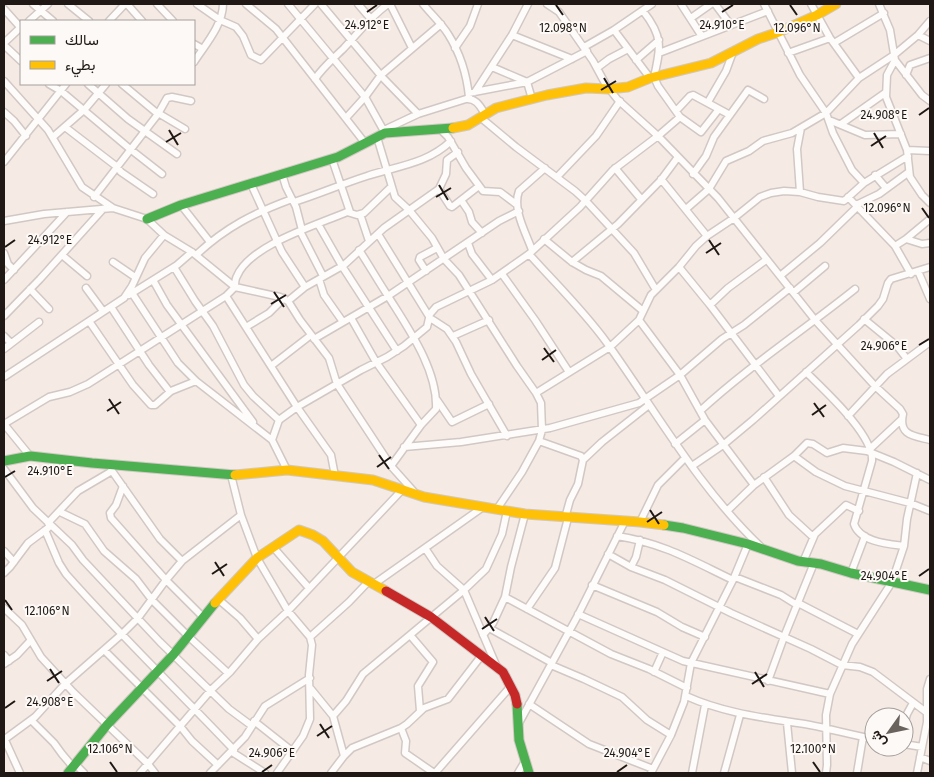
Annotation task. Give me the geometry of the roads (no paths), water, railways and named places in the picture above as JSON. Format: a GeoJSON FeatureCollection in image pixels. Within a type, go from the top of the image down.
{"type":"FeatureCollection","features":[{"type":"Feature","properties":{"kind":"street"},"geometry":{"type":"LineString","coordinates":[[33,4],[52,20]]}},
{"type":"Feature","properties":{"kind":"street"},"geometry":{"type":"LineString","coordinates":[[30,20],[48,4]]}},
{"type":"Feature","properties":{"kind":"street"},"geometry":{"type":"LineString","coordinates":[[68,4],[89,20]]}},
{"type":"Feature","properties":{"kind":"street"},"geometry":{"type":"LineString","coordinates":[[157,4],[172,20]]}},
{"type":"Feature","properties":{"kind":"street"},"geometry":{"type":"LineString","coordinates":[[197,4],[220,20],[236,27],[243,36],[252,55],[260,60],[314,4]]}},
{"type":"Feature","properties":{"kind":"street"},"geometry":{"type":"LineString","coordinates":[[195,60],[220,20],[223,4]]}},
{"type":"Feature","properties":{"kind":"street"},"geometry":{"type":"LineString","coordinates":[[246,4],[276,29],[365,143]]}},
{"type":"Feature","properties":{"kind":"street"},"geometry":{"type":"LineString","coordinates":[[288,4],[365,97],[382,134],[386,170],[395,197],[409,210],[432,238],[444,259],[459,275],[541,403],[542,430],[539,441],[522,472],[497,509]]}},
{"type":"Feature","properties":{"kind":"street"},"geometry":{"type":"LineString","coordinates":[[321,4],[380,75],[418,114]]}},
{"type":"Feature","properties":{"kind":"street"},"geometry":{"type":"LineString","coordinates":[[358,4],[370,18]]}},
{"type":"Feature","properties":{"kind":"street"},"geometry":{"type":"LineString","coordinates":[[315,79],[370,18],[389,4],[412,48]]}},
{"type":"Feature","properties":{"kind":"street"},"geometry":{"type":"LineString","coordinates":[[423,4],[448,34],[455,48],[471,94],[483,115],[586,201],[634,253],[656,290]]}},
{"type":"Feature","properties":{"kind":"street"},"geometry":{"type":"LineString","coordinates":[[471,94],[492,67],[528,4]]}},
{"type":"Feature","properties":{"kind":"street"},"geometry":{"type":"LineString","coordinates":[[547,4],[559,12],[585,49],[609,89],[709,189],[815,320],[875,386],[900,409],[903,414],[904,428],[908,433],[912,436],[930,440]]}},
{"type":"Feature","properties":{"kind":"street"},"geometry":{"type":"LineString","coordinates":[[147,219],[180,205],[332,159],[418,114],[471,94],[527,82],[572,59],[652,4]]}},
{"type":"Feature","properties":{"kind":"street"},"geometry":{"type":"LineString","coordinates":[[681,4],[701,35]]}},
{"type":"Feature","properties":{"kind":"street"},"geometry":{"type":"LineString","coordinates":[[690,18],[713,4],[730,24]]}},
{"type":"Feature","properties":{"kind":"street"},"geometry":{"type":"LineString","coordinates":[[764,4],[800,75],[826,113],[833,133],[852,170],[864,182]]}},
{"type":"Feature","properties":{"kind":"street"},"geometry":{"type":"LineString","coordinates":[[811,4],[832,41],[859,78]]}},
{"type":"Feature","properties":{"kind":"street"},"geometry":{"type":"LineString","coordinates":[[382,134],[460,127],[468,125],[496,108],[532,99],[586,88],[609,89],[628,87],[652,78],[711,63],[758,39],[817,15],[836,4]]}},
{"type":"Feature","properties":{"kind":"street"},"geometry":{"type":"LineString","coordinates":[[879,4],[890,30],[894,58],[922,95],[930,101]]}},
{"type":"Feature","properties":{"kind":"street"},"geometry":{"type":"LineString","coordinates":[[112,20],[122,5],[141,20]]}},
{"type":"Feature","properties":{"kind":"street"},"geometry":{"type":"LineString","coordinates":[[455,48],[470,26],[477,5]]}},
{"type":"Feature","properties":{"kind":"street"},"geometry":{"type":"LineString","coordinates":[[4,9],[20,26]]}},
{"type":"Feature","properties":{"kind":"street"},"geometry":{"type":"LineString","coordinates":[[643,11],[652,22],[659,40],[659,53],[652,78]]}},
{"type":"Feature","properties":{"kind":"street"},"geometry":{"type":"LineString","coordinates":[[659,53],[701,35],[768,11]]}},
{"type":"Feature","properties":{"kind":"street"},"geometry":{"type":"LineString","coordinates":[[788,53],[832,41],[884,13]]}},
{"type":"Feature","properties":{"kind":"street"},"geometry":{"type":"LineString","coordinates":[[686,209],[709,189],[726,161],[764,141],[785,136],[826,113],[859,78],[894,58],[930,21]]}},
{"type":"Feature","properties":{"kind":"street"},"geometry":{"type":"LineString","coordinates":[[346,118],[365,97],[380,75],[441,24]]}},
{"type":"Feature","properties":{"kind":"street"},"geometry":{"type":"LineString","coordinates":[[20,28],[4,44],[20,60]]}},
{"type":"Feature","properties":{"kind":"street"},"geometry":{"type":"LineString","coordinates":[[614,30],[678,114],[701,132],[719,108]]}},
{"type":"Feature","properties":{"kind":"street"},"geometry":{"type":"LineString","coordinates":[[512,35],[572,59]]}},
{"type":"Feature","properties":{"kind":"street"},"geometry":{"type":"LineString","coordinates":[[918,35],[930,42]]}},
{"type":"Feature","properties":{"kind":"street"},"geometry":{"type":"LineString","coordinates":[[636,60],[659,40]]}},
{"type":"Feature","properties":{"kind":"street"},"geometry":{"type":"LineString","coordinates":[[195,44],[203,48]]}},
{"type":"Feature","properties":{"kind":"street"},"geometry":{"type":"LineString","coordinates":[[597,68],[610,58],[628,49]]}},
{"type":"Feature","properties":{"kind":"street"},"geometry":{"type":"LineString","coordinates":[[708,102],[726,71],[733,52]]}},
{"type":"Feature","properties":{"kind":"street"},"geometry":{"type":"LineString","coordinates":[[894,58],[888,75],[885,93],[908,153],[910,177],[930,203]]}},
{"type":"Feature","properties":{"kind":"street"},"geometry":{"type":"LineString","coordinates":[[906,75],[910,66],[930,58]]}},
{"type":"Feature","properties":{"kind":"street"},"geometry":{"type":"LineString","coordinates":[[492,67],[527,82]]}},
{"type":"Feature","properties":{"kind":"street"},"geometry":{"type":"LineString","coordinates":[[4,81],[39,118],[53,137],[82,187],[113,208],[147,219],[164,234],[194,253],[236,287],[286,300],[328,358],[337,384],[391,466],[417,495]]}},
{"type":"Feature","properties":{"kind":"street"},"geometry":{"type":"LineString","coordinates":[[527,82],[532,99]]}},
{"type":"Feature","properties":{"kind":"street"},"geometry":{"type":"LineString","coordinates":[[51,85],[61,91],[162,174]]}},
{"type":"Feature","properties":{"kind":"street"},"geometry":{"type":"LineString","coordinates":[[4,162],[65,85]]}},
{"type":"Feature","properties":{"kind":"street"},"geometry":{"type":"LineString","coordinates":[[89,85],[144,131],[176,154]]}},
{"type":"Feature","properties":{"kind":"street"},"geometry":{"type":"LineString","coordinates":[[53,137],[83,111],[105,85]]}},
{"type":"Feature","properties":{"kind":"street"},"geometry":{"type":"LineString","coordinates":[[123,85],[158,114],[185,129]]}},
{"type":"Feature","properties":{"kind":"street"},"geometry":{"type":"LineString","coordinates":[[693,174],[706,156],[714,137],[748,90],[764,99]]}},
{"type":"Feature","properties":{"kind":"street"},"geometry":{"type":"LineString","coordinates":[[840,124],[885,93]]}},
{"type":"Feature","properties":{"kind":"street"},"geometry":{"type":"LineString","coordinates":[[272,440],[279,420],[297,407],[397,351],[427,327],[432,311],[436,307],[471,292],[492,280],[531,252],[586,201],[615,168],[658,136],[692,95],[730,115]]}},
{"type":"Feature","properties":{"kind":"street"},"geometry":{"type":"LineString","coordinates":[[94,196],[169,97],[191,101]]}},
{"type":"Feature","properties":{"kind":"street"},"geometry":{"type":"LineString","coordinates":[[557,177],[596,136],[620,101]]}},
{"type":"Feature","properties":{"kind":"street"},"geometry":{"type":"LineString","coordinates":[[4,112],[26,136]]}},
{"type":"Feature","properties":{"kind":"street"},"geometry":{"type":"LineString","coordinates":[[829,120],[865,134],[901,134]]}},
{"type":"Feature","properties":{"kind":"street"},"geometry":{"type":"LineString","coordinates":[[65,127],[116,166],[121,172],[153,194]]}},
{"type":"Feature","properties":{"kind":"street"},"geometry":{"type":"LineString","coordinates":[[800,192],[797,149],[801,128]]}},
{"type":"Feature","properties":{"kind":"street"},"geometry":{"type":"LineString","coordinates":[[440,129],[445,132],[478,186],[485,192],[500,192],[518,208]]}},
{"type":"Feature","properties":{"kind":"street"},"geometry":{"type":"LineString","coordinates":[[4,377],[103,311],[174,267],[228,229],[262,210],[386,170],[406,166],[439,152],[451,141]]}},
{"type":"Feature","properties":{"kind":"street"},"geometry":{"type":"LineString","coordinates":[[536,393],[610,347],[639,320],[648,301],[656,290],[707,236],[734,218],[760,197],[784,191],[800,192],[818,198],[841,201],[864,182],[908,153],[930,151]]}},
{"type":"Feature","properties":{"kind":"street"},"geometry":{"type":"LineString","coordinates":[[246,327],[305,287],[342,266],[369,241],[439,189],[446,174],[447,160],[458,152]]}},
{"type":"Feature","properties":{"kind":"street"},"geometry":{"type":"LineString","coordinates":[[572,262],[612,229],[662,179],[678,158]]}},
{"type":"Feature","properties":{"kind":"street"},"geometry":{"type":"LineString","coordinates":[[332,159],[350,212]]}},
{"type":"Feature","properties":{"kind":"street"},"geometry":{"type":"LineString","coordinates":[[545,168],[519,191],[518,208],[531,252],[610,347],[685,458],[740,527],[762,549]]}},
{"type":"Feature","properties":{"kind":"street"},"geometry":{"type":"LineString","coordinates":[[615,168],[641,199]]}},
{"type":"Feature","properties":{"kind":"street"},"geometry":{"type":"LineString","coordinates":[[780,276],[820,243],[856,206],[909,172]]}},
{"type":"Feature","properties":{"kind":"street"},"geometry":{"type":"LineString","coordinates":[[282,174],[293,200],[301,231],[321,278],[324,295],[343,322]]}},
{"type":"Feature","properties":{"kind":"street"},"geometry":{"type":"LineString","coordinates":[[875,175],[886,188]]}},
{"type":"Feature","properties":{"kind":"street"},"geometry":{"type":"LineString","coordinates":[[662,179],[707,236]]}},
{"type":"Feature","properties":{"kind":"street"},"geometry":{"type":"LineString","coordinates":[[251,184],[286,258],[305,287]]}},
{"type":"Feature","properties":{"kind":"street"},"geometry":{"type":"LineString","coordinates":[[439,189],[451,207],[478,186]]}},
{"type":"Feature","properties":{"kind":"street"},"geometry":{"type":"LineString","coordinates":[[30,456],[4,424],[49,397],[80,389],[226,296],[236,287],[236,278],[248,261],[256,254],[278,241],[318,224],[350,212],[360,214],[370,209],[391,187]]}},
{"type":"Feature","properties":{"kind":"street"},"geometry":{"type":"LineString","coordinates":[[848,197],[895,246],[914,272],[927,284],[930,299]]}},
{"type":"Feature","properties":{"kind":"street"},"geometry":{"type":"LineString","coordinates":[[461,200],[469,212],[472,222],[482,233]]}},
{"type":"Feature","properties":{"kind":"street"},"geometry":{"type":"LineString","coordinates":[[180,205],[210,242]]}},
{"type":"Feature","properties":{"kind":"street"},"geometry":{"type":"LineString","coordinates":[[4,221],[44,214],[113,208]]}},
{"type":"Feature","properties":{"kind":"street"},"geometry":{"type":"LineString","coordinates":[[271,366],[291,349],[351,318],[388,296],[518,208]]}},
{"type":"Feature","properties":{"kind":"street"},"geometry":{"type":"LineString","coordinates":[[4,316],[103,209]]}},
{"type":"Feature","properties":{"kind":"street"},"geometry":{"type":"LineString","coordinates":[[4,280],[67,212]]}},
{"type":"Feature","properties":{"kind":"street"},"geometry":{"type":"LineString","coordinates":[[360,214],[369,241]]}},
{"type":"Feature","properties":{"kind":"street"},"geometry":{"type":"LineString","coordinates":[[895,246],[930,219]]}},
{"type":"Feature","properties":{"kind":"street"},"geometry":{"type":"LineString","coordinates":[[318,224],[368,308],[397,351]]}},
{"type":"Feature","properties":{"kind":"street"},"geometry":{"type":"LineString","coordinates":[[124,298],[145,258],[164,234]]}},
{"type":"Feature","properties":{"kind":"street"},"geometry":{"type":"LineString","coordinates":[[378,234],[430,318],[453,336],[471,374],[507,436]]}},
{"type":"Feature","properties":{"kind":"street"},"geometry":{"type":"LineString","coordinates":[[544,239],[572,262],[601,276],[643,311]]}},
{"type":"Feature","properties":{"kind":"street"},"geometry":{"type":"LineString","coordinates":[[906,239],[930,245]]}},
{"type":"Feature","properties":{"kind":"street"},"geometry":{"type":"LineString","coordinates":[[468,243],[472,254],[492,280]]}},
{"type":"Feature","properties":{"kind":"street"},"geometry":{"type":"LineString","coordinates":[[426,271],[419,260],[420,257],[437,248]]}},
{"type":"Feature","properties":{"kind":"street"},"geometry":{"type":"LineString","coordinates":[[359,250],[415,338],[429,370],[436,399],[436,409],[404,447],[391,466]]}},
{"type":"Feature","properties":{"kind":"street"},"geometry":{"type":"LineString","coordinates":[[4,253],[8,264],[14,270]]}},
{"type":"Feature","properties":{"kind":"street"},"geometry":{"type":"LineString","coordinates":[[62,255],[87,276]]}},
{"type":"Feature","properties":{"kind":"street"},"geometry":{"type":"LineString","coordinates":[[710,305],[728,288],[766,260]]}},
{"type":"Feature","properties":{"kind":"street"},"geometry":{"type":"LineString","coordinates":[[112,262],[135,277]]}},
{"type":"Feature","properties":{"kind":"street"},"geometry":{"type":"LineString","coordinates":[[527,609],[555,568],[570,500],[578,484],[583,460],[648,402],[656,390],[680,375],[722,339],[732,334],[825,266]]}},
{"type":"Feature","properties":{"kind":"street"},"geometry":{"type":"LineString","coordinates":[[174,267],[217,333],[244,385],[279,420]]}},
{"type":"Feature","properties":{"kind":"street"},"geometry":{"type":"LineString","coordinates":[[679,267],[779,396]]}},
{"type":"Feature","properties":{"kind":"street"},"geometry":{"type":"LineString","coordinates":[[692,466],[723,445],[864,320],[883,299],[890,281],[930,267]]}},
{"type":"Feature","properties":{"kind":"street"},"geometry":{"type":"LineString","coordinates":[[502,274],[569,372]]}},
{"type":"Feature","properties":{"kind":"street"},"geometry":{"type":"LineString","coordinates":[[153,280],[166,304],[257,428]]}},
{"type":"Feature","properties":{"kind":"street"},"geometry":{"type":"LineString","coordinates":[[86,288],[103,311]]}},
{"type":"Feature","properties":{"kind":"street"},"geometry":{"type":"LineString","coordinates":[[30,289],[49,309]]}},
{"type":"Feature","properties":{"kind":"street"},"geometry":{"type":"LineString","coordinates":[[700,411],[778,346],[855,289]]}},
{"type":"Feature","properties":{"kind":"street"},"geometry":{"type":"LineString","coordinates":[[132,293],[178,363],[196,381],[272,440],[287,470]]}},
{"type":"Feature","properties":{"kind":"street"},"geometry":{"type":"LineString","coordinates":[[226,296],[297,407],[331,455],[335,476]]}},
{"type":"Feature","properties":{"kind":"street"},"geometry":{"type":"LineString","coordinates":[[111,307],[170,392]]}},
{"type":"Feature","properties":{"kind":"street"},"geometry":{"type":"LineString","coordinates":[[351,318],[376,362],[422,425]]}},
{"type":"Feature","properties":{"kind":"street"},"geometry":{"type":"LineString","coordinates":[[453,336],[489,320]]}},
{"type":"Feature","properties":{"kind":"street"},"geometry":{"type":"LineString","coordinates":[[639,320],[680,375],[705,420],[754,485]]}},
{"type":"Feature","properties":{"kind":"street"},"geometry":{"type":"LineString","coordinates":[[864,320],[897,346],[907,359]]}},
{"type":"Feature","properties":{"kind":"street"},"geometry":{"type":"LineString","coordinates":[[89,321],[133,384],[151,405],[155,405],[170,392],[196,381]]}},
{"type":"Feature","properties":{"kind":"street"},"geometry":{"type":"LineString","coordinates":[[4,350],[39,322]]}},
{"type":"Feature","properties":{"kind":"street"},"geometry":{"type":"LineString","coordinates":[[4,336],[11,343]]}},
{"type":"Feature","properties":{"kind":"street"},"geometry":{"type":"LineString","coordinates":[[848,416],[875,386],[930,342]]}},
{"type":"Feature","properties":{"kind":"street"},"geometry":{"type":"LineString","coordinates":[[806,372],[848,416],[865,437],[872,451],[872,461],[854,526],[865,536],[884,544],[904,546]]}},
{"type":"Feature","properties":{"kind":"street"},"geometry":{"type":"LineString","coordinates":[[436,399],[452,422],[489,404]]}},
{"type":"Feature","properties":{"kind":"street"},"geometry":{"type":"LineString","coordinates":[[404,447],[461,442],[542,430],[648,402]]}},
{"type":"Feature","properties":{"kind":"street"},"geometry":{"type":"LineString","coordinates":[[872,451],[902,419]]}},
{"type":"Feature","properties":{"kind":"street"},"geometry":{"type":"LineString","coordinates":[[676,444],[705,420]]}},
{"type":"Feature","properties":{"kind":"street"},"geometry":{"type":"LineString","coordinates":[[539,441],[581,456],[583,460]]}},
{"type":"Feature","properties":{"kind":"street"},"geometry":{"type":"LineString","coordinates":[[727,511],[754,485],[794,456],[807,443],[827,453],[843,448],[872,451],[930,480]]}},
{"type":"Feature","properties":{"kind":"street"},"geometry":{"type":"LineString","coordinates":[[4,460],[30,456],[111,468],[230,474],[287,470],[373,480],[417,495],[525,514],[640,522],[683,528],[748,544],[803,562],[930,590]]}},
{"type":"Feature","properties":{"kind":"street"},"geometry":{"type":"LineString","coordinates":[[794,456],[816,472],[845,486],[910,503],[930,511]]}},
{"type":"Feature","properties":{"kind":"street"},"geometry":{"type":"LineString","coordinates":[[640,522],[658,485],[685,458]]}},
{"type":"Feature","properties":{"kind":"street"},"geometry":{"type":"LineString","coordinates":[[111,468],[160,539],[182,561]]}},
{"type":"Feature","properties":{"kind":"street"},"geometry":{"type":"LineString","coordinates":[[4,573],[28,543],[48,526],[78,491],[111,468]]}},
{"type":"Feature","properties":{"kind":"street"},"geometry":{"type":"LineString","coordinates":[[4,469],[48,526],[72,544],[83,560],[173,655],[229,709],[253,723],[292,751]]}},
{"type":"Feature","properties":{"kind":"street"},"geometry":{"type":"LineString","coordinates":[[826,773],[826,715],[830,694],[858,634],[892,582],[904,546],[910,503],[917,473]]}},
{"type":"Feature","properties":{"kind":"street"},"geometry":{"type":"LineString","coordinates":[[230,474],[241,515],[257,558],[288,611],[310,637],[312,645],[310,719],[303,736],[277,773]]}},
{"type":"Feature","properties":{"kind":"street"},"geometry":{"type":"LineString","coordinates":[[764,477],[789,515],[813,537]]}},
{"type":"Feature","properties":{"kind":"street"},"geometry":{"type":"LineString","coordinates":[[123,486],[110,516],[166,580],[203,617]]}},
{"type":"Feature","properties":{"kind":"street"},"geometry":{"type":"LineString","coordinates":[[140,773],[210,690],[258,639],[288,611],[401,491]]}},
{"type":"Feature","properties":{"kind":"street"},"geometry":{"type":"LineString","coordinates":[[803,562],[813,537],[826,521],[845,505],[859,511]]}},
{"type":"Feature","properties":{"kind":"street"},"geometry":{"type":"LineString","coordinates":[[310,637],[372,583],[483,507]]}},
{"type":"Feature","properties":{"kind":"street"},"geometry":{"type":"LineString","coordinates":[[333,716],[346,701],[363,674],[464,590],[486,569],[502,534],[507,511]]}},
{"type":"Feature","properties":{"kind":"street"},"geometry":{"type":"LineString","coordinates":[[60,512],[85,524],[104,551],[136,579],[152,600],[228,673]]}},
{"type":"Feature","properties":{"kind":"street"},"geometry":{"type":"LineString","coordinates":[[483,635],[489,628],[506,597],[511,567],[525,514]]}},
{"type":"Feature","properties":{"kind":"street"},"geometry":{"type":"LineString","coordinates":[[20,773],[4,738],[31,720],[65,684],[122,634],[138,618],[182,561],[241,515]]}},
{"type":"Feature","properties":{"kind":"street"},"geometry":{"type":"LineString","coordinates":[[518,726],[625,521]]}},
{"type":"Feature","properties":{"kind":"street"},"geometry":{"type":"LineString","coordinates":[[48,526],[58,563],[63,571],[131,645],[195,708],[233,751],[265,773]]}},
{"type":"Feature","properties":{"kind":"street"},"geometry":{"type":"LineString","coordinates":[[72,768],[107,725],[173,655],[218,599],[257,558],[294,532],[302,530],[323,541],[352,572],[432,617],[503,672],[515,695],[518,711],[518,740],[524,763],[529,773]]}},
{"type":"Feature","properties":{"kind":"street"},"geometry":{"type":"LineString","coordinates":[[617,536],[640,540],[666,548],[734,578],[781,595],[858,634]]}},
{"type":"Feature","properties":{"kind":"street"},"geometry":{"type":"LineString","coordinates":[[851,573],[865,536]]}},
{"type":"Feature","properties":{"kind":"street"},"geometry":{"type":"LineString","coordinates":[[631,567],[636,557],[640,540]]}},
{"type":"Feature","properties":{"kind":"street"},"geometry":{"type":"LineString","coordinates":[[529,704],[589,744],[652,771],[686,696],[691,663],[734,578],[748,544]]}},
{"type":"Feature","properties":{"kind":"street"},"geometry":{"type":"LineString","coordinates":[[272,547],[309,588]]}},
{"type":"Feature","properties":{"kind":"street"},"geometry":{"type":"LineString","coordinates":[[425,548],[437,566],[464,590],[496,666]]}},
{"type":"Feature","properties":{"kind":"street"},"geometry":{"type":"LineString","coordinates":[[4,551],[14,562]]}},
{"type":"Feature","properties":{"kind":"street"},"geometry":{"type":"LineString","coordinates":[[608,554],[631,567],[665,580],[842,665],[860,667],[874,672],[929,714]]}},
{"type":"Feature","properties":{"kind":"street"},"geometry":{"type":"LineString","coordinates":[[768,681],[814,563]]}},
{"type":"Feature","properties":{"kind":"street"},"geometry":{"type":"LineString","coordinates":[[592,585],[657,612],[682,627],[705,637]]}},
{"type":"Feature","properties":{"kind":"street"},"geometry":{"type":"LineString","coordinates":[[506,597],[611,654],[687,688]]}},
{"type":"Feature","properties":{"kind":"street"},"geometry":{"type":"LineString","coordinates":[[218,599],[240,618],[258,639]]}},
{"type":"Feature","properties":{"kind":"street"},"geometry":{"type":"LineString","coordinates":[[4,608],[22,625],[41,657],[65,684],[155,773]]}},
{"type":"Feature","properties":{"kind":"street"},"geometry":{"type":"LineString","coordinates":[[578,614],[691,663],[830,694]]}},
{"type":"Feature","properties":{"kind":"street"},"geometry":{"type":"LineString","coordinates":[[489,628],[551,664],[622,697],[647,720],[670,734]]}},
{"type":"Feature","properties":{"kind":"street"},"geometry":{"type":"LineString","coordinates":[[410,635],[433,662],[418,686],[420,711]]}},
{"type":"Feature","properties":{"kind":"street"},"geometry":{"type":"LineString","coordinates":[[4,655],[6,662],[17,655],[30,641]]}},
{"type":"Feature","properties":{"kind":"street"},"geometry":{"type":"LineString","coordinates":[[104,650],[180,726],[192,741],[218,765]]}},
{"type":"Feature","properties":{"kind":"street"},"geometry":{"type":"LineString","coordinates":[[654,672],[663,652]]}},
{"type":"Feature","properties":{"kind":"street"},"geometry":{"type":"LineString","coordinates":[[331,773],[352,748],[400,728],[420,711],[448,699],[482,655]]}},
{"type":"Feature","properties":{"kind":"street"},"geometry":{"type":"LineString","coordinates":[[210,773],[233,751],[265,706],[310,678]]}},
{"type":"Feature","properties":{"kind":"street"},"geometry":{"type":"LineString","coordinates":[[917,773],[929,714],[927,689],[930,679]]}},
{"type":"Feature","properties":{"kind":"street"},"geometry":{"type":"LineString","coordinates":[[400,728],[406,741],[405,753],[434,773],[510,686]]}},
{"type":"Feature","properties":{"kind":"street"},"geometry":{"type":"LineString","coordinates":[[310,688],[333,716],[344,756]]}},
{"type":"Feature","properties":{"kind":"street"},"geometry":{"type":"LineString","coordinates":[[686,696],[705,705],[740,715],[863,737],[857,773]]}},
{"type":"Feature","properties":{"kind":"street"},"geometry":{"type":"LineString","coordinates":[[911,707],[913,703]]}},
{"type":"Feature","properties":{"kind":"street"},"geometry":{"type":"LineString","coordinates":[[692,773],[705,705]]}},
{"type":"Feature","properties":{"kind":"street"},"geometry":{"type":"LineString","coordinates":[[724,773],[740,715]]}},
{"type":"Feature","properties":{"kind":"street"},"geometry":{"type":"LineString","coordinates":[[31,720],[54,743],[72,768],[84,773]]}},
{"type":"Feature","properties":{"kind":"street"},"geometry":{"type":"LineString","coordinates":[[787,723],[792,773]]}},
{"type":"Feature","properties":{"kind":"street"},"geometry":{"type":"LineString","coordinates":[[914,746],[922,747]]}},
{"type":"Feature","properties":{"kind":"street"},"geometry":{"type":"LineString","coordinates":[[920,758],[930,761]]}},
{"type":"Feature","properties":{"kind":"street"},"geometry":{"type":"LineString","coordinates":[[518,773],[524,763]]}}]}
